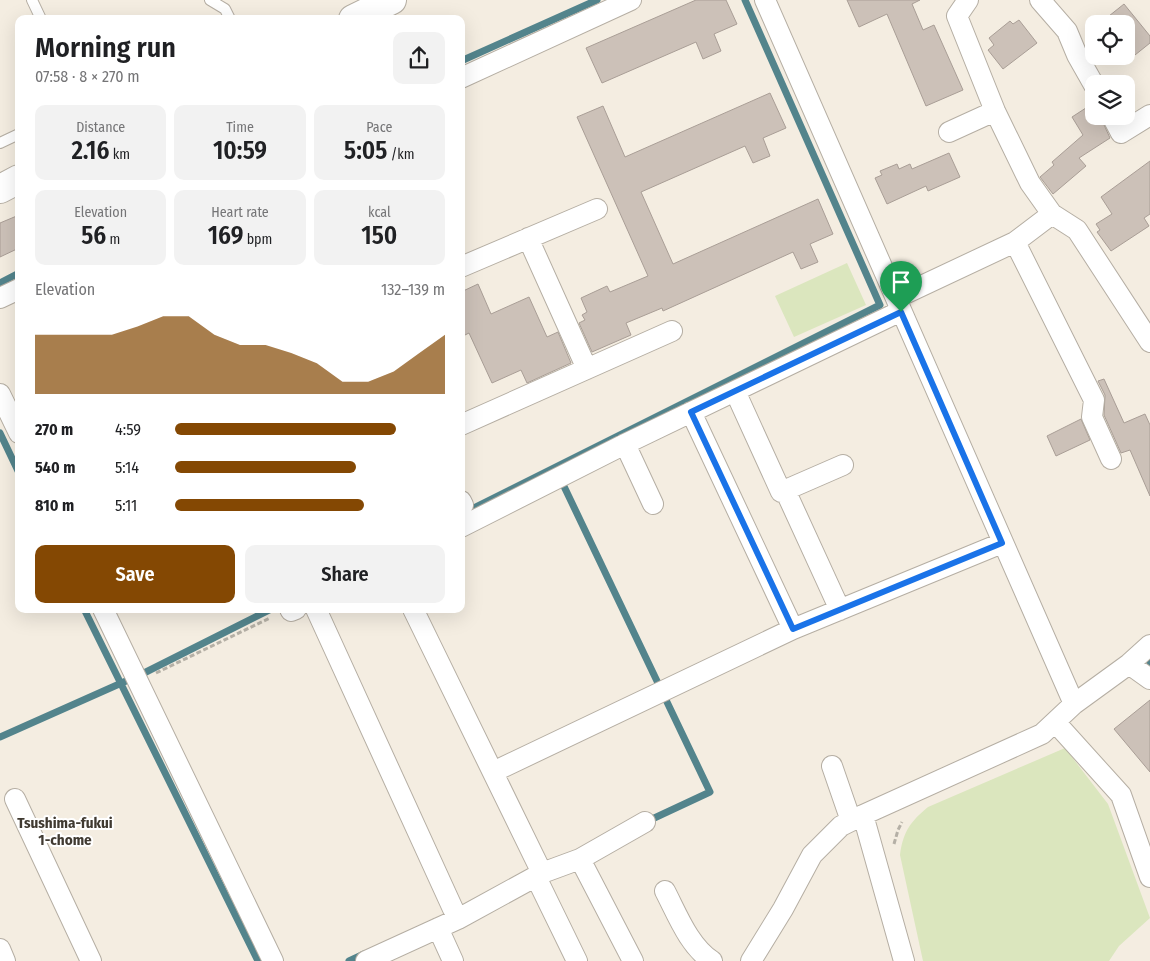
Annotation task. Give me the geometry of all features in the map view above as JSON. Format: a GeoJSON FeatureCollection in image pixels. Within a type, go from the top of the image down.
{"type":"FeatureCollection","features":[{"type":"Feature","properties":{"kind":"street"},"geometry":{"type":"LineString","coordinates":[[360,15],[392,0]]}},
{"type":"Feature","properties":{"kind":"street"},"geometry":{"type":"LineString","coordinates":[[465,76],[631,0]]}},
{"type":"Feature","properties":{"kind":"street"},"geometry":{"type":"LineString","coordinates":[[765,0],[1074,704]]}},
{"type":"Feature","properties":{"kind":"street"},"geometry":{"type":"LineString","coordinates":[[968,0],[957,16],[995,111],[1030,183],[1052,214],[1077,230],[1150,342]]}},
{"type":"Feature","properties":{"kind":"street"},"geometry":{"type":"LineString","coordinates":[[1040,0],[1067,31],[1077,55],[1089,75]]}},
{"type":"Feature","properties":{"kind":"street"},"geometry":{"type":"LineString","coordinates":[[949,132],[995,111]]}},
{"type":"Feature","properties":{"kind":"street"},"geometry":{"type":"LineString","coordinates":[[1135,125],[1150,115]]}},
{"type":"Feature","properties":{"kind":"street"},"geometry":{"type":"LineString","coordinates":[[1117,125],[1122,133],[1134,125]]}},
{"type":"Feature","properties":{"kind":"street"},"geometry":{"type":"LineString","coordinates":[[0,188],[15,182]]}},
{"type":"Feature","properties":{"kind":"street"},"geometry":{"type":"LineString","coordinates":[[465,265],[597,208]]}},
{"type":"Feature","properties":{"kind":"street"},"geometry":{"type":"LineString","coordinates":[[465,525],[735,391],[898,305],[1015,242],[1052,214]]}},
{"type":"Feature","properties":{"kind":"street"},"geometry":{"type":"LineString","coordinates":[[528,238],[587,369]]}},
{"type":"Feature","properties":{"kind":"street"},"geometry":{"type":"LineString","coordinates":[[1015,242],[1094,400],[1092,417],[1111,460]]}},
{"type":"Feature","properties":{"kind":"street"},"geometry":{"type":"LineString","coordinates":[[0,298],[15,291]]}},
{"type":"Feature","properties":{"kind":"street"},"geometry":{"type":"LineString","coordinates":[[465,423],[672,331]]}},
{"type":"Feature","properties":{"kind":"street"},"geometry":{"type":"LineString","coordinates":[[735,391],[781,492],[843,465]]}},
{"type":"Feature","properties":{"kind":"street"},"geometry":{"type":"LineString","coordinates":[[0,394],[15,425]]}},
{"type":"Feature","properties":{"kind":"street"},"geometry":{"type":"LineString","coordinates":[[691,412],[793,629]]}},
{"type":"Feature","properties":{"kind":"street"},"geometry":{"type":"LineString","coordinates":[[625,444],[653,504]]}},
{"type":"Feature","properties":{"kind":"street"},"geometry":{"type":"LineString","coordinates":[[785,490],[840,610]]}},
{"type":"Feature","properties":{"kind":"street"},"geometry":{"type":"LineString","coordinates":[[493,772],[793,629],[1002,543]]}},
{"type":"Feature","properties":{"kind":"street"},"geometry":{"type":"LineString","coordinates":[[105,613],[273,961]]}},
{"type":"Feature","properties":{"kind":"street"},"geometry":{"type":"LineString","coordinates":[[318,613],[454,909]]}},
{"type":"Feature","properties":{"kind":"street"},"geometry":{"type":"LineString","coordinates":[[415,613],[493,772],[539,871],[577,961]]}},
{"type":"Feature","properties":{"kind":"street"},"geometry":{"type":"LineString","coordinates":[[751,961],[812,855],[842,826],[1042,734],[1074,704],[1129,664],[1150,645]]}},
{"type":"Feature","properties":{"kind":"street"},"geometry":{"type":"LineString","coordinates":[[1129,664],[1150,680]]}},
{"type":"Feature","properties":{"kind":"street"},"geometry":{"type":"LineString","coordinates":[[1055,722],[1121,795],[1150,877]]}},
{"type":"Feature","properties":{"kind":"street"},"geometry":{"type":"LineString","coordinates":[[832,766],[857,818],[904,961]]}},
{"type":"Feature","properties":{"kind":"street"},"geometry":{"type":"LineString","coordinates":[[15,799],[91,961]]}},
{"type":"Feature","properties":{"kind":"street"},"geometry":{"type":"LineString","coordinates":[[366,961],[438,928],[539,871],[580,859],[645,822]]}},
{"type":"Feature","properties":{"kind":"street"},"geometry":{"type":"LineString","coordinates":[[580,859],[633,961]]}},
{"type":"Feature","properties":{"kind":"street"},"geometry":{"type":"LineString","coordinates":[[665,890],[684,927],[703,955],[712,961]]}},
{"type":"Feature","properties":{"kind":"street"},"geometry":{"type":"LineString","coordinates":[[438,928],[453,961]]}},
{"type":"Feature","properties":{"kind":"street"},"geometry":{"type":"LineString","coordinates":[[764,941],[772,961]]}},
{"type":"Feature","properties":{"kind":"street"},"geometry":{"type":"LineString","coordinates":[[0,949],[5,961]]}},
{"type":"Feature","properties":{"kind":"lane"},"geometry":{"type":"LineString","coordinates":[[32,0],[39,15]]}},
{"type":"Feature","properties":{"kind":"lane"},"geometry":{"type":"LineString","coordinates":[[210,0],[225,9],[228,15]]}},
{"type":"Feature","properties":{"kind":"lane"},"geometry":{"type":"LineString","coordinates":[[0,143],[15,136]]}},
{"type":"Feature","properties":{"kind":"path"},"geometry":{"type":"LineString","coordinates":[[138,682],[273,616],[283,613]]}},
{"type":"Feature","properties":{"kind":"path"},"geometry":{"type":"LineString","coordinates":[[894,847],[898,830],[905,817]]}},
{"type":"Feature","properties":{"kind":"green space"},"geometry":{"type":"Polygon","coordinates":[[[847,263],[866,305],[794,337],[775,296],[847,263]]]}},
{"type":"Feature","properties":{"kind":"green space"},"geometry":{"type":"Polygon","coordinates":[[[1065,748],[1108,804],[1150,918],[1119,946],[1109,961],[923,961],[900,855],[908,828],[928,807],[1065,748]]]}},
{"type":"Feature","properties":{"kind":"building"},"geometry":{"type":"Polygon","coordinates":[[[696,0],[726,0],[737,24],[714,34],[721,51],[703,59],[696,42],[602,83],[586,48],[696,0]]]}},
{"type":"Feature","properties":{"kind":"building"},"geometry":{"type":"Polygon","coordinates":[[[847,0],[920,0],[912,4],[923,30],[934,25],[963,90],[926,106],[887,14],[859,27],[847,0]]]}},
{"type":"Feature","properties":{"kind":"building"},"geometry":{"type":"Polygon","coordinates":[[[1124,4],[1133,15],[1110,15],[1124,4]]]}},
{"type":"Feature","properties":{"kind":"building"},"geometry":{"type":"Polygon","coordinates":[[[1135,18],[1150,36],[1150,43],[1135,55],[1135,18]]]}},
{"type":"Feature","properties":{"kind":"building"},"geometry":{"type":"Polygon","coordinates":[[[1019,20],[1037,43],[1003,69],[988,50],[994,45],[989,38],[1010,21],[1013,24],[1019,20]]]}},
{"type":"Feature","properties":{"kind":"building"},"geometry":{"type":"Polygon","coordinates":[[[770,93],[786,128],[763,138],[770,156],[753,163],[745,146],[641,192],[673,264],[818,199],[833,234],[810,244],[818,262],[801,269],[793,252],[663,311],[662,308],[626,323],[631,335],[592,352],[579,323],[585,320],[582,315],[587,312],[581,298],[607,286],[610,292],[648,276],[577,117],[603,106],[625,157],[770,93]]]}},
{"type":"Feature","properties":{"kind":"building"},"geometry":{"type":"Polygon","coordinates":[[[1085,109],[1085,125],[1104,125],[1110,138],[1079,158],[1086,166],[1053,194],[1040,177],[1054,165],[1052,162],[1083,135],[1072,117],[1085,109]]]}},
{"type":"Feature","properties":{"kind":"building"},"geometry":{"type":"Polygon","coordinates":[[[949,153],[960,177],[928,191],[926,186],[887,204],[875,178],[882,175],[880,171],[897,164],[899,169],[910,164],[912,169],[949,153]]]}},
{"type":"Feature","properties":{"kind":"building"},"geometry":{"type":"Polygon","coordinates":[[[1150,161],[1150,214],[1144,218],[1149,226],[1111,251],[1097,232],[1100,230],[1096,224],[1112,214],[1101,197],[1150,161]]]}},
{"type":"Feature","properties":{"kind":"building"},"geometry":{"type":"Polygon","coordinates":[[[15,217],[15,250],[0,257],[0,223],[15,217]]]}},
{"type":"Feature","properties":{"kind":"building"},"geometry":{"type":"Polygon","coordinates":[[[478,284],[491,314],[529,297],[547,337],[558,332],[571,363],[527,383],[521,370],[492,383],[469,333],[465,335],[465,290],[478,284]]]}},
{"type":"Feature","properties":{"kind":"building"},"geometry":{"type":"Polygon","coordinates":[[[1104,379],[1124,423],[1145,414],[1150,425],[1150,496],[1130,450],[1121,453],[1104,415],[1105,395],[1098,381],[1104,379]]]}},
{"type":"Feature","properties":{"kind":"building"},"geometry":{"type":"Polygon","coordinates":[[[1081,419],[1090,440],[1056,456],[1047,436],[1081,419]]]}},
{"type":"Feature","properties":{"kind":"building"},"geometry":{"type":"Polygon","coordinates":[[[1150,700],[1150,772],[1114,729],[1150,700]]]}},
{"type":"Feature","properties":{"kind":"waterway"},"geometry":{"type":"LineString","coordinates":[[465,59],[597,0]]}},
{"type":"Feature","properties":{"kind":"waterway"},"geometry":{"type":"LineString","coordinates":[[465,512],[880,305],[745,0]]}},
{"type":"Feature","properties":{"kind":"waterway"},"geometry":{"type":"LineString","coordinates":[[0,283],[15,275]]}},
{"type":"Feature","properties":{"kind":"waterway"},"geometry":{"type":"LineString","coordinates":[[0,433],[15,465]]}},
{"type":"Feature","properties":{"kind":"waterway"},"geometry":{"type":"LineString","coordinates":[[560,478],[710,792],[650,820],[645,819]]}},
{"type":"Feature","properties":{"kind":"waterway"},"geometry":{"type":"LineString","coordinates":[[86,613],[258,961]]}},
{"type":"Feature","properties":{"kind":"waterway"},"geometry":{"type":"LineString","coordinates":[[144,673],[263,613]]}},
{"type":"Feature","properties":{"kind":"waterway"},"geometry":{"type":"LineString","coordinates":[[0,737],[126,681]]}},
{"type":"Feature","properties":{"kind":"waterway"},"geometry":{"type":"LineString","coordinates":[[349,961],[364,954]]}},
{"type":"Feature","properties":{"kind":"district","name":"Tsushima-fukui 1-chome"},"geometry":{"type":"Point","coordinates":[65,832]}},
{"type":"Feature","properties":{"kind":"route"},"geometry":{"type":"LineString","coordinates":[[901,312],[1002,543],[793,629],[691,412],[901,312]]}}]}
